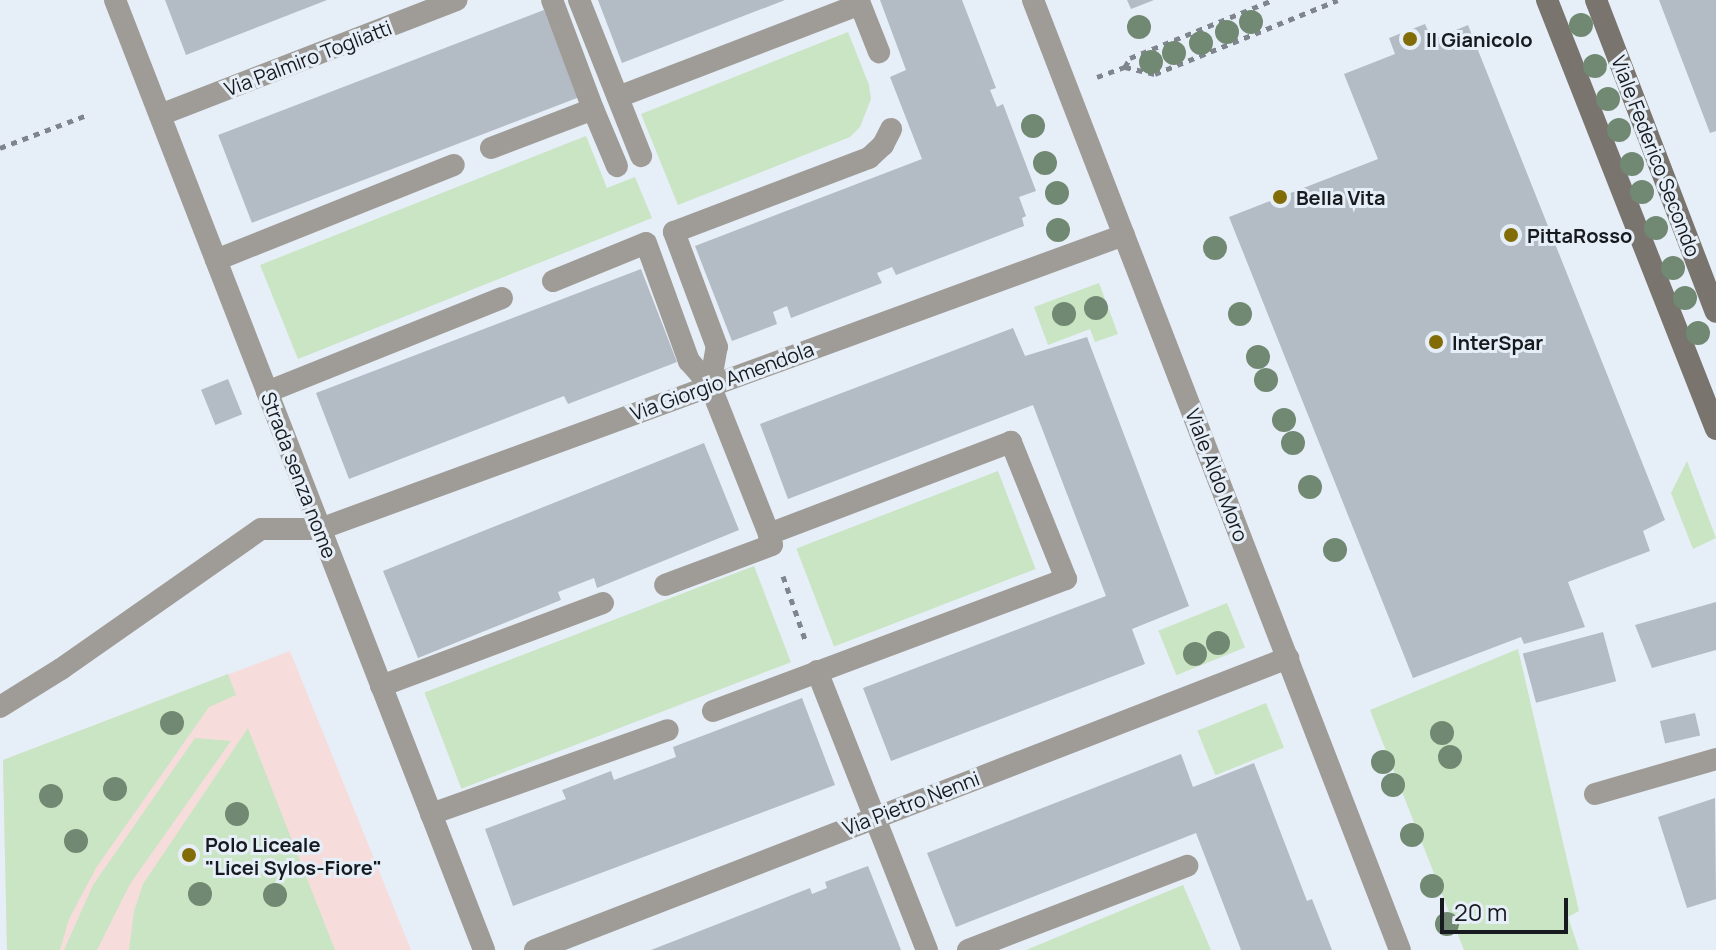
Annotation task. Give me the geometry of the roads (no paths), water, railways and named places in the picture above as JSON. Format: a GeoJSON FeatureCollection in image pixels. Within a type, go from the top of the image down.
{"type":"FeatureCollection","features":[{"type":"Feature","properties":{"kind":"main road"},"geometry":{"type":"LineString","coordinates":[[1547,0],[1716,429]]}},
{"type":"Feature","properties":{"kind":"main road","name":"Viale Federico Secondo"},"geometry":{"type":"LineString","coordinates":[[1596,0],[1716,312]]}},
{"type":"Feature","properties":{"kind":"street","name":"Strada senza nome"},"geometry":{"type":"LineString","coordinates":[[115,0],[484,950]]}},
{"type":"Feature","properties":{"kind":"street","name":"Via Palmiro Togliatti"},"geometry":{"type":"LineString","coordinates":[[160,115],[457,0]]}},
{"type":"Feature","properties":{"kind":"street"},"geometry":{"type":"LineString","coordinates":[[552,0],[617,166]]}},
{"type":"Feature","properties":{"kind":"street"},"geometry":{"type":"LineString","coordinates":[[579,0],[641,156]]}},
{"type":"Feature","properties":{"kind":"street","name":"Viale Aldo Moro"},"geometry":{"type":"LineString","coordinates":[[1033,0],[1400,950]]}},
{"type":"Feature","properties":{"kind":"street"},"geometry":{"type":"LineString","coordinates":[[618,97],[860,4],[879,52]]}},
{"type":"Feature","properties":{"kind":"street"},"geometry":{"type":"LineString","coordinates":[[491,148],[593,109]]}},
{"type":"Feature","properties":{"kind":"street"},"geometry":{"type":"LineString","coordinates":[[710,385],[717,347],[674,232],[869,158],[883,145],[891,129]]}},
{"type":"Feature","properties":{"kind":"street"},"geometry":{"type":"LineString","coordinates":[[216,260],[454,165]]}},
{"type":"Feature","properties":{"kind":"street","name":"Via Giorgio Amendola"},"geometry":{"type":"LineString","coordinates":[[320,529],[1124,235]]}},
{"type":"Feature","properties":{"kind":"street"},"geometry":{"type":"LineString","coordinates":[[553,281],[646,243],[689,361],[710,385],[770,539]]}},
{"type":"Feature","properties":{"kind":"street"},"geometry":{"type":"LineString","coordinates":[[267,392],[502,298]]}},
{"type":"Feature","properties":{"kind":"street"},"geometry":{"type":"LineString","coordinates":[[665,585],[770,539],[1011,442],[1066,579],[713,711]]}},
{"type":"Feature","properties":{"kind":"street"},"geometry":{"type":"LineString","coordinates":[[0,707],[61,669],[261,529],[320,529]]}},
{"type":"Feature","properties":{"kind":"street"},"geometry":{"type":"LineString","coordinates":[[381,686],[603,603]]}},
{"type":"Feature","properties":{"kind":"street","name":"Via Pietro Nenni"},"geometry":{"type":"LineString","coordinates":[[535,950],[1288,658]]}},
{"type":"Feature","properties":{"kind":"street"},"geometry":{"type":"LineString","coordinates":[[817,671],[927,950]]}},
{"type":"Feature","properties":{"kind":"street"},"geometry":{"type":"LineString","coordinates":[[431,814],[668,730]]}},
{"type":"Feature","properties":{"kind":"street"},"geometry":{"type":"LineString","coordinates":[[1595,794],[1716,759]]}},
{"type":"Feature","properties":{"kind":"street"},"geometry":{"type":"LineString","coordinates":[[968,950],[1187,866]]}},
{"type":"Feature","properties":{"kind":"place","name":"Il Gianicolo"},"geometry":{"type":"Point","coordinates":[1410,39]}},
{"type":"Feature","properties":{"kind":"place","name":"Bella Vita"},"geometry":{"type":"Point","coordinates":[1280,197]}},
{"type":"Feature","properties":{"kind":"place","name":"PittaRosso"},"geometry":{"type":"Point","coordinates":[1511,235]}},
{"type":"Feature","properties":{"kind":"place","name":"InterSpar"},"geometry":{"type":"Point","coordinates":[1436,342]}},
{"type":"Feature","properties":{"kind":"place","name":"Polo Liceale \"Licei Sylos-Fiore\""},"geometry":{"type":"Point","coordinates":[189,855]}}]}
